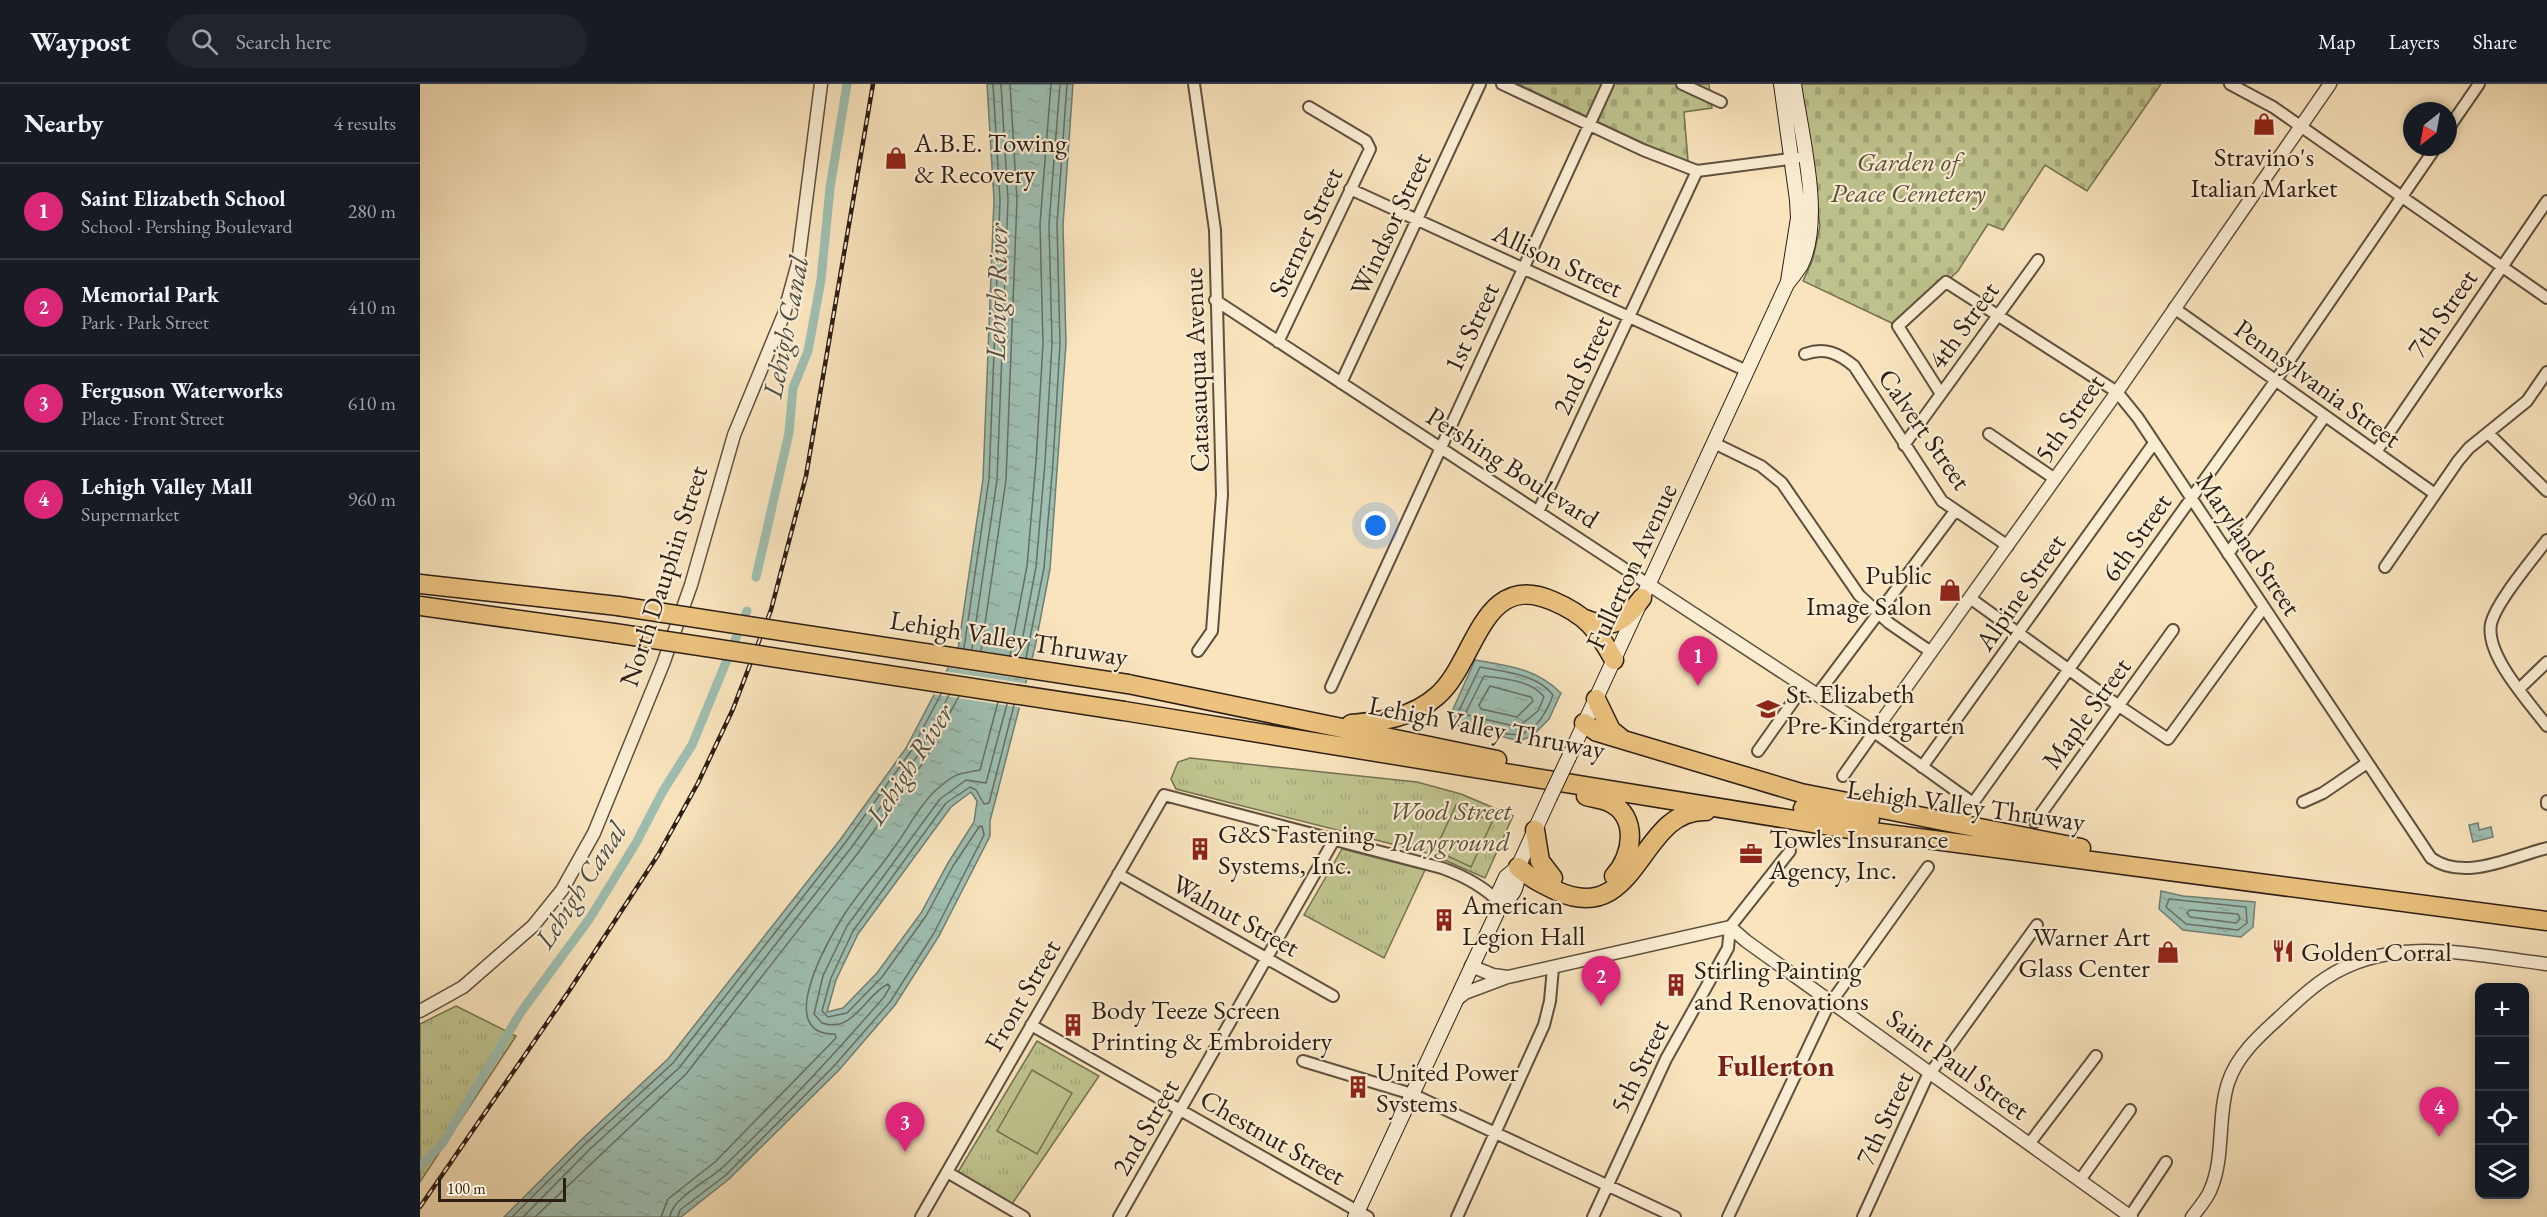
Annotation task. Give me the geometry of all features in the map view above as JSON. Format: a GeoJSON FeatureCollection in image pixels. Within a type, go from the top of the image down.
{"type":"FeatureCollection","features":[{"type":"Feature","properties":{"kind":"highway","name":"Lehigh Valley Thruway"},"geometry":{"type":"LineString","coordinates":[[420,584],[618,606],[1128,684],[1501,760],[2003,840],[2547,910]]}},
{"type":"Feature","properties":{"kind":"highway"},"geometry":{"type":"LineString","coordinates":[[1334,726],[1395,718],[1428,703],[1454,678],[1489,613],[1508,599],[1522,595],[1544,597],[1585,618],[1603,624],[1627,618],[1645,591]]}},
{"type":"Feature","properties":{"kind":"highway","name":"Lehigh Valley Thruway"},"geometry":{"type":"LineString","coordinates":[[420,606],[614,633],[1124,711],[1843,828],[2547,921]]}},
{"type":"Feature","properties":{"kind":"highway"},"geometry":{"type":"LineString","coordinates":[[1585,618],[1596,628],[1614,660]]}},
{"type":"Feature","properties":{"kind":"highway"},"geometry":{"type":"LineString","coordinates":[[1596,699],[1611,730],[1621,738]]}},
{"type":"Feature","properties":{"kind":"highway"},"geometry":{"type":"LineString","coordinates":[[1584,723],[1598,732],[1801,793],[2097,852]]}},
{"type":"Feature","properties":{"kind":"highway"},"geometry":{"type":"LineString","coordinates":[[1488,770],[1608,801],[1623,815],[1629,827],[1630,846],[1622,866],[1604,883],[1585,888],[1518,867]]}},
{"type":"Feature","properties":{"kind":"highway"},"geometry":{"type":"LineString","coordinates":[[1518,867],[1531,879],[1563,894],[1593,897],[1609,892],[1621,883],[1667,825],[1690,813],[1703,811],[1843,828]]}},
{"type":"Feature","properties":{"kind":"highway"},"geometry":{"type":"LineString","coordinates":[[1535,830],[1540,861],[1553,878]]}},
{"type":"Feature","properties":{"kind":"main road","name":"Fullerton Avenue"},"geometry":{"type":"LineString","coordinates":[[1781,84],[1798,158]]}},
{"type":"Feature","properties":{"kind":"main road","name":"Fullerton Avenue"},"geometry":{"type":"LineString","coordinates":[[1360,1215],[1471,966],[1501,904],[1511,898],[1518,882],[1518,867],[1787,284],[1798,218],[1794,84]]}},
{"type":"Feature","properties":{"kind":"street","name":"North Dauphin Street"},"geometry":{"type":"LineString","coordinates":[[420,1011],[464,987],[533,926],[562,890],[594,833],[663,664],[691,585],[734,435],[784,314],[798,263],[821,84]]}},
{"type":"Feature","properties":{"kind":"street","name":"Catasauqua Avenue"},"geometry":{"type":"LineString","coordinates":[[1194,84],[1215,230],[1222,512],[1212,631],[1198,651]]}},
{"type":"Feature","properties":{"kind":"street","name":"Windsor Street"},"geometry":{"type":"LineString","coordinates":[[1341,383],[1480,84]]}},
{"type":"Feature","properties":{"kind":"street"},"geometry":{"type":"LineString","coordinates":[[1502,84],[1589,125],[1697,171],[1798,158]]}},
{"type":"Feature","properties":{"kind":"street","name":"1st Street"},"geometry":{"type":"LineString","coordinates":[[1331,687],[1608,84]]}},
{"type":"Feature","properties":{"kind":"street"},"geometry":{"type":"LineString","coordinates":[[1682,84],[1721,102]]}},
{"type":"Feature","properties":{"kind":"street"},"geometry":{"type":"LineString","coordinates":[[2230,84],[2273,107],[2547,298]]}},
{"type":"Feature","properties":{"kind":"street","name":"5th Street"},"geometry":{"type":"LineString","coordinates":[[1843,776],[2117,392],[2330,84]]}},
{"type":"Feature","properties":{"kind":"street"},"geometry":{"type":"LineString","coordinates":[[2457,116],[2479,84]]}},
{"type":"Feature","properties":{"kind":"street","name":"Sterner Street"},"geometry":{"type":"LineString","coordinates":[[1278,342],[1370,149],[1366,141],[1309,107]]}},
{"type":"Feature","properties":{"kind":"street","name":"6th Street"},"geometry":{"type":"LineString","coordinates":[[1922,767],[1973,803],[2276,380],[2430,156]]}},
{"type":"Feature","properties":{"kind":"street","name":"2nd Street"},"geometry":{"type":"LineString","coordinates":[[1538,512],[1697,171]]}},
{"type":"Feature","properties":{"kind":"street","name":"Allison Street"},"geometry":{"type":"LineString","coordinates":[[1350,189],[1747,371]]}},
{"type":"Feature","properties":{"kind":"street","name":"7th Street"},"geometry":{"type":"LineString","coordinates":[[2376,452],[2547,201]]}},
{"type":"Feature","properties":{"kind":"street","name":"4th Street"},"geometry":{"type":"LineString","coordinates":[[1904,445],[2038,260]]}},
{"type":"Feature","properties":{"kind":"street","name":"Maryland Street"},"geometry":{"type":"LineString","coordinates":[[1941,394],[1898,326],[1946,282],[2117,392],[2154,443],[2431,858],[2455,869],[2468,868],[2547,848]]}},
{"type":"Feature","properties":{"kind":"street","name":"Pershing Boulevard"},"geometry":{"type":"LineString","coordinates":[[1215,300],[1538,512],[1645,591],[1817,694],[1874,732]]}},
{"type":"Feature","properties":{"kind":"street","name":"Pennsylvania Street"},"geometry":{"type":"LineString","coordinates":[[2174,308],[2435,494]]}},
{"type":"Feature","properties":{"kind":"street","name":"Calvert Street"},"geometry":{"type":"LineString","coordinates":[[1805,354],[1827,350],[1838,354],[1854,366],[1942,501],[2007,546]]}},
{"type":"Feature","properties":{"kind":"street"},"geometry":{"type":"LineString","coordinates":[[2385,567],[2458,461],[2527,401],[2547,372]]}},
{"type":"Feature","properties":{"kind":"street"},"geometry":{"type":"LineString","coordinates":[[2228,554],[2325,416]]}},
{"type":"Feature","properties":{"kind":"street"},"geometry":{"type":"LineString","coordinates":[[2488,433],[2547,491]]}},
{"type":"Feature","properties":{"kind":"street"},"geometry":{"type":"LineString","coordinates":[[1989,434],[2055,479]]}},
{"type":"Feature","properties":{"kind":"street"},"geometry":{"type":"LineString","coordinates":[[1714,443],[1761,466],[1782,483],[1845,578],[1876,613],[1932,652]]}},
{"type":"Feature","properties":{"kind":"street","name":"Alpine Street"},"geometry":{"type":"LineString","coordinates":[[1922,767],[2154,443]]}},
{"type":"Feature","properties":{"kind":"street"},"geometry":{"type":"LineString","coordinates":[[1817,694],[1955,510]]}},
{"type":"Feature","properties":{"kind":"street"},"geometry":{"type":"LineString","coordinates":[[2547,540],[2495,613],[2491,623],[2494,649],[2519,689],[2547,726]]}},
{"type":"Feature","properties":{"kind":"street"},"geometry":{"type":"LineString","coordinates":[[1970,598],[2118,706],[2168,739],[2264,607]]}},
{"type":"Feature","properties":{"kind":"street","name":"Maple Street"},"geometry":{"type":"LineString","coordinates":[[2035,822],[2173,630]]}},
{"type":"Feature","properties":{"kind":"street"},"geometry":{"type":"LineString","coordinates":[[2519,689],[2547,662]]}},
{"type":"Feature","properties":{"kind":"street"},"geometry":{"type":"LineString","coordinates":[[1758,751],[1804,686]]}},
{"type":"Feature","properties":{"kind":"street"},"geometry":{"type":"LineString","coordinates":[[1874,732],[1922,767]]}},
{"type":"Feature","properties":{"kind":"street"},"geometry":{"type":"LineString","coordinates":[[2303,802],[2323,793],[2367,762]]}},
{"type":"Feature","properties":{"kind":"street","name":"Front Street"},"geometry":{"type":"LineString","coordinates":[[921,1217],[1164,795],[1334,840]]}},
{"type":"Feature","properties":{"kind":"street"},"geometry":{"type":"LineString","coordinates":[[1334,840],[1451,871],[1491,894],[1501,904]]}},
{"type":"Feature","properties":{"kind":"street","name":"2nd Street"},"geometry":{"type":"LineString","coordinates":[[1119,1217],[1334,840]]}},
{"type":"Feature","properties":{"kind":"street","name":"5th Street"},"geometry":{"type":"LineString","coordinates":[[1593,1217],[1666,1059],[1728,948],[1730,927],[1790,851]]}},
{"type":"Feature","properties":{"kind":"street"},"geometry":{"type":"LineString","coordinates":[[1728,1217],[1831,1002],[1928,867]]}},
{"type":"Feature","properties":{"kind":"street","name":"Walnut Street"},"geometry":{"type":"LineString","coordinates":[[1118,874],[1333,996]]}},
{"type":"Feature","properties":{"kind":"street","name":"7th Street"},"geometry":{"type":"LineString","coordinates":[[1863,1217],[1930,1073],[2037,925]]}},
{"type":"Feature","properties":{"kind":"street"},"geometry":{"type":"LineString","coordinates":[[1455,1001],[1465,993],[1508,977],[1730,927]]}},
{"type":"Feature","properties":{"kind":"street","name":"Saint Paul Street"},"geometry":{"type":"LineString","coordinates":[[1730,927],[2130,1216]]}},
{"type":"Feature","properties":{"kind":"street"},"geometry":{"type":"LineString","coordinates":[[2192,1217],[2210,1190],[2219,1149],[2225,1093],[2234,1069],[2260,1036],[2327,977],[2372,957],[2408,950],[2547,964]]}},
{"type":"Feature","properties":{"kind":"street"},"geometry":{"type":"LineString","coordinates":[[1471,966],[1493,975],[1508,977]]}},
{"type":"Feature","properties":{"kind":"street"},"geometry":{"type":"LineString","coordinates":[[1457,1217],[1544,1025],[1550,1001],[1553,968]]}},
{"type":"Feature","properties":{"kind":"street","name":"Chestnut Street"},"geometry":{"type":"LineString","coordinates":[[1031,1025],[1360,1215]]}},
{"type":"Feature","properties":{"kind":"street"},"geometry":{"type":"LineString","coordinates":[[2030,1144],[2096,1056]]}},
{"type":"Feature","properties":{"kind":"street"},"geometry":{"type":"LineString","coordinates":[[1303,1060],[1412,1094],[1675,1217]]}},
{"type":"Feature","properties":{"kind":"street"},"geometry":{"type":"LineString","coordinates":[[2080,1180],[2130,1110]]}},
{"type":"Feature","properties":{"kind":"street"},"geometry":{"type":"LineString","coordinates":[[2130,1216],[2166,1162]]}},
{"type":"Feature","properties":{"kind":"street"},"geometry":{"type":"LineString","coordinates":[[947,1172],[1024,1217]]}},
{"type":"Feature","properties":{"kind":"green space"},"geometry":{"type":"Polygon","coordinates":[[[1518,84],[1709,84],[1712,108],[1684,112],[1688,161],[1662,152],[1518,84]]]}},
{"type":"Feature","properties":{"kind":"green space","name":"Garden of Peace Cemetery"},"geometry":{"type":"Polygon","coordinates":[[[1801,84],[2161,84],[2087,191],[2045,165],[2003,230],[1988,224],[1958,271],[1898,326],[1803,281],[1813,259],[1820,226],[1801,84]]]}},
{"type":"Feature","properties":{"kind":"green space","name":"Wood Street Playground"},"geometry":{"type":"Polygon","coordinates":[[[1190,758],[1417,782],[1461,794],[1513,816],[1485,878],[1431,854],[1176,789],[1171,779],[1178,762],[1190,758]]]}},
{"type":"Feature","properties":{"kind":"green space"},"geometry":{"type":"Polygon","coordinates":[[[1456,805],[1492,822],[1471,867],[1435,850],[1456,805]]]}},
{"type":"Feature","properties":{"kind":"green space"},"geometry":{"type":"Polygon","coordinates":[[[1342,849],[1425,870],[1384,958],[1304,915],[1342,849]]]}},
{"type":"Feature","properties":{"kind":"green space"},"geometry":{"type":"Polygon","coordinates":[[[456,1006],[516,1036],[420,1182],[420,1024],[456,1006]]]}},
{"type":"Feature","properties":{"kind":"green space"},"geometry":{"type":"Polygon","coordinates":[[[1037,1041],[1099,1076],[1012,1204],[958,1172],[1037,1041]]]}},
{"type":"Feature","properties":{"kind":"green space"},"geometry":{"type":"Polygon","coordinates":[[[1032,1070],[1072,1093],[1037,1154],[997,1131],[1032,1070]]]}},
{"type":"Feature","properties":{"kind":"water","name":"Lehigh River"},"geometry":{"type":"Polygon","coordinates":[[[987,84],[1073,84],[1063,225],[1066,344],[1050,569],[1035,647],[990,821],[990,836],[939,936],[895,1005],[839,1070],[729,1179],[681,1217],[504,1217],[581,1140],[668,1059],[840,840],[906,748],[958,649],[983,479],[994,200],[987,84]],[[971,792],[951,807],[858,934],[836,980],[827,1012],[843,1008],[877,973],[921,913],[948,863],[974,822],[977,801],[971,792]]]}},
{"type":"Feature","properties":{"kind":"water"},"geometry":{"type":"Polygon","coordinates":[[[1475,660],[1521,669],[1541,678],[1561,693],[1549,719],[1532,736],[1519,741],[1453,724],[1450,716],[1475,660]]]}},
{"type":"Feature","properties":{"kind":"water"},"geometry":{"type":"Polygon","coordinates":[[[2478,823],[2479,830],[2491,827],[2493,837],[2473,842],[2469,825],[2478,823]]]}},
{"type":"Feature","properties":{"kind":"water"},"geometry":{"type":"Polygon","coordinates":[[[2161,891],[2183,896],[2255,902],[2253,927],[2241,937],[2183,930],[2159,909],[2161,891]]]}},
{"type":"Feature","properties":{"kind":"pier"},"geometry":{"type":"Polygon","coordinates":[[[956,647],[1035,659],[1030,680],[945,667],[956,647]]]}},
{"type":"Feature","properties":{"kind":"pier"},"geometry":{"type":"Polygon","coordinates":[[[943,671],[1029,684],[1023,708],[931,694],[943,671]]]}},
{"type":"Feature","properties":{"kind":"waterway","name":"Lehigh Canal"},"geometry":{"type":"LineString","coordinates":[[756,577],[789,433],[793,388],[808,351],[821,280],[830,188],[847,84]]}},
{"type":"Feature","properties":{"kind":"waterway","name":"Lehigh Canal"},"geometry":{"type":"LineString","coordinates":[[420,1166],[442,1144],[521,1012],[590,918],[636,843],[663,791],[692,745],[747,611]]}},
{"type":"Feature","properties":{"kind":"railway"},"geometry":{"type":"LineString","coordinates":[[420,1207],[569,991],[658,855],[698,783],[733,709],[771,610],[806,476],[873,84]]}},
{"type":"Feature","properties":{"kind":"place","name":"Stravino's Italian Market"},"geometry":{"type":"Point","coordinates":[2264,124]}},
{"type":"Feature","properties":{"kind":"place","name":"A.B.E. Towing & Recovery"},"geometry":{"type":"Point","coordinates":[896,158]}},
{"type":"Feature","properties":{"kind":"place","name":"Public Image Salon"},"geometry":{"type":"Point","coordinates":[1950,590]}},
{"type":"Feature","properties":{"kind":"place","name":"Saint Elizabeth School"},"geometry":{"type":"Point","coordinates":[1698,686]}},
{"type":"Feature","properties":{"kind":"place","name":"St. Elizabeth Pre-Kindergarten"},"geometry":{"type":"Point","coordinates":[1768,709]}},
{"type":"Feature","properties":{"kind":"place","name":"G&S Fastening Systems, Inc."},"geometry":{"type":"Point","coordinates":[1200,849]}},
{"type":"Feature","properties":{"kind":"place","name":"Towles Insurance Agency, Inc."},"geometry":{"type":"Point","coordinates":[1751,854]}},
{"type":"Feature","properties":{"kind":"place","name":"American Legion Hall"},"geometry":{"type":"Point","coordinates":[1444,920]}},
{"type":"Feature","properties":{"kind":"place","name":"Golden Corral"},"geometry":{"type":"Point","coordinates":[2283,951]}},
{"type":"Feature","properties":{"kind":"place","name":"Warner Art Glass Center"},"geometry":{"type":"Point","coordinates":[2168,952]}},
{"type":"Feature","properties":{"kind":"place","name":"Stirling Painting and Renovations"},"geometry":{"type":"Point","coordinates":[1676,985]}},
{"type":"Feature","properties":{"kind":"place","name":"Memorial Park"},"geometry":{"type":"Point","coordinates":[1601,1006]}},
{"type":"Feature","properties":{"kind":"place","name":"Body Teeze Screen Printing & Embroidery"},"geometry":{"type":"Point","coordinates":[1073,1025]}},
{"type":"Feature","properties":{"kind":"place","name":"United Power Systems"},"geometry":{"type":"Point","coordinates":[1358,1087]}},
{"type":"Feature","properties":{"kind":"place","name":"Lehigh Valley Mall"},"geometry":{"type":"Point","coordinates":[2439,1137]}},
{"type":"Feature","properties":{"kind":"place","name":"Ferguson Waterworks"},"geometry":{"type":"Point","coordinates":[905,1152]}},
{"type":"Feature","properties":{"kind":"district","name":"Fullerton"},"geometry":{"type":"Point","coordinates":[1776,1065]}}]}
